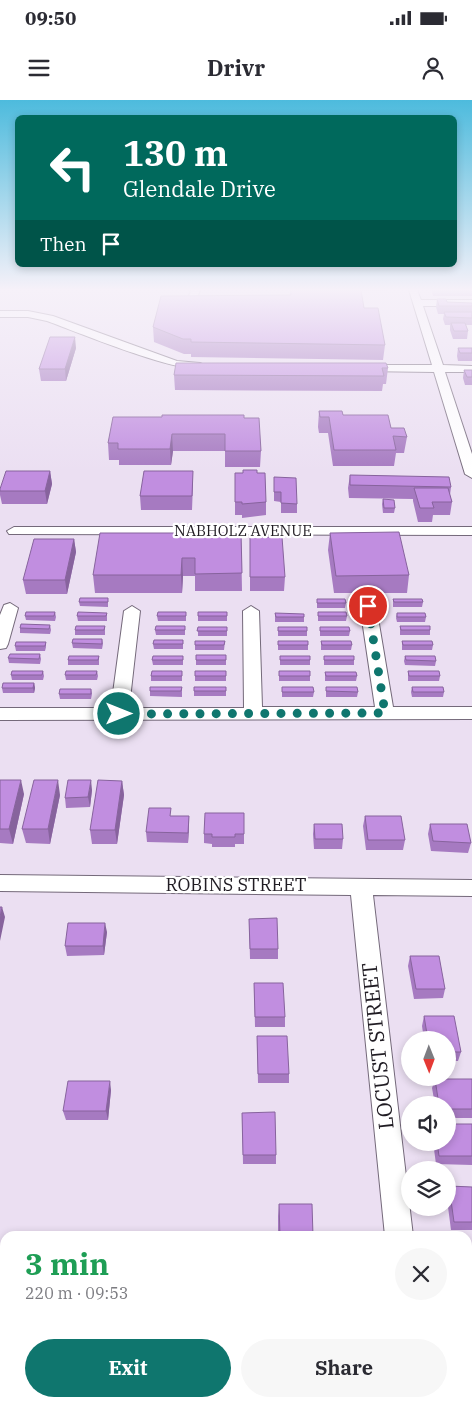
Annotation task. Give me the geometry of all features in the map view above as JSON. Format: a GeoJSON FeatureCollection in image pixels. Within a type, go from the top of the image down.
{"type":"FeatureCollection","features":[{"type":"Feature","properties":{"kind":"street"},"geometry":{"type":"LineString","coordinates":[[139,351],[175,364],[216,366]]}},
{"type":"Feature","properties":{"kind":"street"},"geometry":{"type":"LineString","coordinates":[[432,351],[472,474]]}},
{"type":"Feature","properties":{"kind":"street"},"geometry":{"type":"LineString","coordinates":[[351,368],[472,369]]}},
{"type":"Feature","properties":{"kind":"street"},"geometry":{"type":"LineString","coordinates":[[455,423],[472,423]]}},
{"type":"Feature","properties":{"kind":"street","name":"NABHOLZ AVENUE"},"geometry":{"type":"LineString","coordinates":[[14,531],[472,531]]}},
{"type":"Feature","properties":{"kind":"street"},"geometry":{"type":"LineString","coordinates":[[368,606],[385,713]]}},
{"type":"Feature","properties":{"kind":"street"},"geometry":{"type":"LineString","coordinates":[[0,644],[10,608]]}},
{"type":"Feature","properties":{"kind":"street"},"geometry":{"type":"LineString","coordinates":[[119,714],[132,611]]}},
{"type":"Feature","properties":{"kind":"street"},"geometry":{"type":"LineString","coordinates":[[251,611],[253,714]]}},
{"type":"Feature","properties":{"kind":"street"},"geometry":{"type":"LineString","coordinates":[[0,714],[472,713]]}},
{"type":"Feature","properties":{"kind":"street","name":"ROBINS STREET"},"geometry":{"type":"LineString","coordinates":[[0,883],[472,888]]}},
{"type":"Feature","properties":{"kind":"street","name":"LOCUST STREET"},"geometry":{"type":"LineString","coordinates":[[361,886],[397,1231]]}},
{"type":"Feature","properties":{"kind":"building"},"geometry":{"type":"Polygon","coordinates":[[[45,351],[71,351],[65,369],[39,369],[45,351]]]}},
{"type":"Feature","properties":{"kind":"building"},"geometry":{"type":"Polygon","coordinates":[[[459,351],[472,351],[472,353],[460,353],[459,351]]]}},
{"type":"Feature","properties":{"kind":"building"},"geometry":{"type":"Polygon","coordinates":[[[176,363],[386,363],[388,368],[382,368],[384,376],[174,375],[176,363]]]}},
{"type":"Feature","properties":{"kind":"building"},"geometry":{"type":"Polygon","coordinates":[[[464,370],[472,370],[472,377],[467,377],[464,370]]]}},
{"type":"Feature","properties":{"kind":"building"},"geometry":{"type":"Polygon","coordinates":[[[319,411],[342,411],[343,415],[388,415],[391,428],[404,428],[407,437],[393,436],[396,450],[334,450],[329,417],[320,417],[319,411]]]}},
{"type":"Feature","properties":{"kind":"building"},"geometry":{"type":"Polygon","coordinates":[[[162,415],[244,415],[244,418],[259,418],[261,451],[225,451],[225,434],[172,434],[170,449],[118,449],[118,443],[108,443],[113,417],[162,417],[162,415]]]}},
{"type":"Feature","properties":{"kind":"building"},"geometry":{"type":"Polygon","coordinates":[[[243,470],[257,470],[257,473],[265,473],[266,502],[242,504],[242,502],[235,502],[235,473],[243,473],[243,470]]]}},
{"type":"Feature","properties":{"kind":"building"},"geometry":{"type":"Polygon","coordinates":[[[6,471],[50,471],[45,491],[0,491],[6,471]]]}},
{"type":"Feature","properties":{"kind":"building"},"geometry":{"type":"Polygon","coordinates":[[[144,471],[193,471],[192,496],[140,496],[144,471]]]}},
{"type":"Feature","properties":{"kind":"building"},"geometry":{"type":"Polygon","coordinates":[[[350,475],[449,477],[451,487],[350,485],[350,475]]]}},
{"type":"Feature","properties":{"kind":"building"},"geometry":{"type":"Polygon","coordinates":[[[274,477],[296,478],[297,504],[281,503],[281,492],[274,492],[274,477]]]}},
{"type":"Feature","properties":{"kind":"building"},"geometry":{"type":"Polygon","coordinates":[[[414,488],[448,488],[452,502],[432,502],[434,508],[420,508],[414,488]]]}},
{"type":"Feature","properties":{"kind":"building"},"geometry":{"type":"Polygon","coordinates":[[[383,499],[394,500],[395,508],[384,508],[383,499]]]}},
{"type":"Feature","properties":{"kind":"building"},"geometry":{"type":"Polygon","coordinates":[[[399,532],[409,575],[336,576],[330,533],[399,532]]]}},
{"type":"Feature","properties":{"kind":"building"},"geometry":{"type":"Polygon","coordinates":[[[100,533],[241,533],[242,573],[195,574],[195,558],[182,558],[181,575],[93,575],[100,533]]]}},
{"type":"Feature","properties":{"kind":"building"},"geometry":{"type":"Polygon","coordinates":[[[250,537],[282,537],[285,577],[250,577],[250,537]]]}},
{"type":"Feature","properties":{"kind":"building"},"geometry":{"type":"Polygon","coordinates":[[[34,539],[74,539],[65,580],[23,580],[34,539]]]}},
{"type":"Feature","properties":{"kind":"building"},"geometry":{"type":"Polygon","coordinates":[[[80,598],[108,598],[108,602],[79,602],[80,598]]]}},
{"type":"Feature","properties":{"kind":"building"},"geometry":{"type":"Polygon","coordinates":[[[317,599],[345,599],[346,603],[317,603],[317,599]]]}},
{"type":"Feature","properties":{"kind":"building"},"geometry":{"type":"Polygon","coordinates":[[[393,599],[422,599],[423,602],[394,602],[393,599]]]}},
{"type":"Feature","properties":{"kind":"building"},"geometry":{"type":"Polygon","coordinates":[[[26,612],[55,612],[54,616],[25,616],[26,612]]]}},
{"type":"Feature","properties":{"kind":"building"},"geometry":{"type":"Polygon","coordinates":[[[78,612],[107,613],[106,616],[77,616],[78,612]]]}},
{"type":"Feature","properties":{"kind":"building"},"geometry":{"type":"Polygon","coordinates":[[[158,612],[186,612],[186,616],[157,616],[158,612]]]}},
{"type":"Feature","properties":{"kind":"building"},"geometry":{"type":"Polygon","coordinates":[[[198,612],[227,612],[227,616],[198,616],[198,612]]]}},
{"type":"Feature","properties":{"kind":"building"},"geometry":{"type":"Polygon","coordinates":[[[318,612],[346,612],[347,616],[318,616],[318,612]]]}},
{"type":"Feature","properties":{"kind":"building"},"geometry":{"type":"Polygon","coordinates":[[[275,613],[304,614],[304,617],[276,617],[275,613]]]}},
{"type":"Feature","properties":{"kind":"building"},"geometry":{"type":"Polygon","coordinates":[[[397,613],[425,613],[426,617],[397,617],[397,613]]]}},
{"type":"Feature","properties":{"kind":"building"},"geometry":{"type":"Polygon","coordinates":[[[21,624],[50,625],[49,629],[20,628],[21,624]]]}},
{"type":"Feature","properties":{"kind":"building"},"geometry":{"type":"Polygon","coordinates":[[[76,626],[105,626],[104,630],[75,630],[76,626]]]}},
{"type":"Feature","properties":{"kind":"building"},"geometry":{"type":"Polygon","coordinates":[[[156,626],[185,626],[185,630],[155,630],[156,626]]]}},
{"type":"Feature","properties":{"kind":"building"},"geometry":{"type":"Polygon","coordinates":[[[400,626],[430,626],[430,630],[401,630],[400,626]]]}},
{"type":"Feature","properties":{"kind":"building"},"geometry":{"type":"Polygon","coordinates":[[[198,627],[227,627],[227,631],[197,631],[198,627]]]}},
{"type":"Feature","properties":{"kind":"building"},"geometry":{"type":"Polygon","coordinates":[[[278,627],[307,627],[307,631],[278,631],[278,627]]]}},
{"type":"Feature","properties":{"kind":"building"},"geometry":{"type":"Polygon","coordinates":[[[320,627],[349,627],[350,631],[320,631],[320,627]]]}},
{"type":"Feature","properties":{"kind":"building"},"geometry":{"type":"Polygon","coordinates":[[[73,639],[102,639],[102,644],[72,643],[73,639]]]}},
{"type":"Feature","properties":{"kind":"building"},"geometry":{"type":"Polygon","coordinates":[[[154,640],[183,640],[183,644],[153,644],[154,640]]]}},
{"type":"Feature","properties":{"kind":"building"},"geometry":{"type":"Polygon","coordinates":[[[195,641],[225,641],[224,645],[195,645],[195,641]]]}},
{"type":"Feature","properties":{"kind":"building"},"geometry":{"type":"Polygon","coordinates":[[[278,641],[308,641],[308,645],[278,645],[278,641]]]}},
{"type":"Feature","properties":{"kind":"building"},"geometry":{"type":"Polygon","coordinates":[[[321,641],[351,641],[352,645],[322,645],[321,641]]]}},
{"type":"Feature","properties":{"kind":"building"},"geometry":{"type":"Polygon","coordinates":[[[402,641],[432,641],[433,645],[403,645],[402,641]]]}},
{"type":"Feature","properties":{"kind":"building"},"geometry":{"type":"Polygon","coordinates":[[[16,642],[46,642],[45,646],[15,646],[16,642]]]}},
{"type":"Feature","properties":{"kind":"building"},"geometry":{"type":"Polygon","coordinates":[[[10,654],[40,654],[39,659],[8,658],[10,654]]]}},
{"type":"Feature","properties":{"kind":"building"},"geometry":{"type":"Polygon","coordinates":[[[196,655],[226,655],[226,660],[196,660],[196,655]]]}},
{"type":"Feature","properties":{"kind":"building"},"geometry":{"type":"Polygon","coordinates":[[[69,656],[99,656],[98,660],[68,660],[69,656]]]}},
{"type":"Feature","properties":{"kind":"building"},"geometry":{"type":"Polygon","coordinates":[[[153,656],[183,656],[183,660],[152,660],[153,656]]]}},
{"type":"Feature","properties":{"kind":"building"},"geometry":{"type":"Polygon","coordinates":[[[280,656],[310,656],[310,660],[280,660],[280,656]]]}},
{"type":"Feature","properties":{"kind":"building"},"geometry":{"type":"Polygon","coordinates":[[[324,656],[354,656],[354,660],[324,660],[324,656]]]}},
{"type":"Feature","properties":{"kind":"building"},"geometry":{"type":"Polygon","coordinates":[[[405,656],[435,656],[436,661],[406,660],[405,656]]]}},
{"type":"Feature","properties":{"kind":"building"},"geometry":{"type":"Polygon","coordinates":[[[12,671],[43,671],[42,675],[11,675],[12,671]]]}},
{"type":"Feature","properties":{"kind":"building"},"geometry":{"type":"Polygon","coordinates":[[[66,671],[97,671],[96,675],[65,675],[66,671]]]}},
{"type":"Feature","properties":{"kind":"building"},"geometry":{"type":"Polygon","coordinates":[[[152,671],[182,671],[182,676],[151,676],[152,671]]]}},
{"type":"Feature","properties":{"kind":"building"},"geometry":{"type":"Polygon","coordinates":[[[195,671],[226,671],[226,676],[195,676],[195,671]]]}},
{"type":"Feature","properties":{"kind":"building"},"geometry":{"type":"Polygon","coordinates":[[[279,671],[310,671],[310,676],[279,676],[279,671]]]}},
{"type":"Feature","properties":{"kind":"building"},"geometry":{"type":"Polygon","coordinates":[[[408,671],[439,671],[440,676],[409,676],[408,671]]]}},
{"type":"Feature","properties":{"kind":"building"},"geometry":{"type":"Polygon","coordinates":[[[325,672],[356,672],[357,676],[326,676],[325,672]]]}},
{"type":"Feature","properties":{"kind":"building"},"geometry":{"type":"Polygon","coordinates":[[[3,683],[34,683],[33,688],[2,688],[3,683]]]}},
{"type":"Feature","properties":{"kind":"building"},"geometry":{"type":"Polygon","coordinates":[[[150,687],[182,687],[181,691],[150,691],[150,687]]]}},
{"type":"Feature","properties":{"kind":"building"},"geometry":{"type":"Polygon","coordinates":[[[194,687],[226,687],[226,691],[194,691],[194,687]]]}},
{"type":"Feature","properties":{"kind":"building"},"geometry":{"type":"Polygon","coordinates":[[[282,687],[313,687],[314,692],[282,692],[282,687]]]}},
{"type":"Feature","properties":{"kind":"building"},"geometry":{"type":"Polygon","coordinates":[[[326,687],[357,687],[358,692],[326,691],[326,687]]]}},
{"type":"Feature","properties":{"kind":"building"},"geometry":{"type":"Polygon","coordinates":[[[412,687],[443,687],[444,692],[413,692],[412,687]]]}},
{"type":"Feature","properties":{"kind":"building"},"geometry":{"type":"Polygon","coordinates":[[[60,689],[91,689],[91,694],[59,694],[60,689]]]}},
{"type":"Feature","properties":{"kind":"building"},"geometry":{"type":"Polygon","coordinates":[[[0,780],[21,780],[9,829],[0,829],[0,780]]]}},
{"type":"Feature","properties":{"kind":"building"},"geometry":{"type":"Polygon","coordinates":[[[34,780],[58,780],[48,829],[22,829],[34,780]]]}},
{"type":"Feature","properties":{"kind":"building"},"geometry":{"type":"Polygon","coordinates":[[[68,780],[91,780],[88,797],[65,798],[68,780]]]}},
{"type":"Feature","properties":{"kind":"building"},"geometry":{"type":"Polygon","coordinates":[[[98,780],[122,781],[115,830],[90,830],[98,780]]]}},
{"type":"Feature","properties":{"kind":"building"},"geometry":{"type":"Polygon","coordinates":[[[149,808],[171,808],[170,816],[189,816],[188,833],[146,832],[149,808]]]}},
{"type":"Feature","properties":{"kind":"building"},"geometry":{"type":"Polygon","coordinates":[[[205,813],[244,813],[244,834],[235,834],[235,837],[212,837],[212,834],[204,834],[205,813]]]}},
{"type":"Feature","properties":{"kind":"building"},"geometry":{"type":"Polygon","coordinates":[[[365,816],[401,816],[405,840],[368,840],[365,816]]]}},
{"type":"Feature","properties":{"kind":"building"},"geometry":{"type":"Polygon","coordinates":[[[314,824],[342,824],[343,839],[315,839],[314,824]]]}},
{"type":"Feature","properties":{"kind":"building"},"geometry":{"type":"Polygon","coordinates":[[[430,824],[467,824],[471,843],[433,841],[430,824]]]}},
{"type":"Feature","properties":{"kind":"building"},"geometry":{"type":"Polygon","coordinates":[[[277,918],[278,949],[250,949],[249,919],[277,918]]]}},
{"type":"Feature","properties":{"kind":"building"},"geometry":{"type":"Polygon","coordinates":[[[68,923],[105,923],[103,946],[65,946],[68,923]]]}},
{"type":"Feature","properties":{"kind":"building"},"geometry":{"type":"Polygon","coordinates":[[[410,956],[439,956],[445,989],[416,989],[410,956]]]}},
{"type":"Feature","properties":{"kind":"building"},"geometry":{"type":"Polygon","coordinates":[[[254,983],[283,983],[285,1017],[255,1017],[254,983]]]}},
{"type":"Feature","properties":{"kind":"building"},"geometry":{"type":"Polygon","coordinates":[[[424,1016],[454,1016],[461,1052],[456,1052],[456,1031],[426,1031],[424,1016]]]}},
{"type":"Feature","properties":{"kind":"building"},"geometry":{"type":"Polygon","coordinates":[[[257,1036],[287,1036],[289,1074],[258,1074],[257,1036]]]}},
{"type":"Feature","properties":{"kind":"building"},"geometry":{"type":"Polygon","coordinates":[[[456,1079],[472,1079],[472,1109],[456,1109],[456,1096],[438,1096],[436,1086],[456,1086],[456,1079]]]}},
{"type":"Feature","properties":{"kind":"building"},"geometry":{"type":"Polygon","coordinates":[[[68,1081],[110,1081],[106,1111],[63,1111],[68,1081]]]}},
{"type":"Feature","properties":{"kind":"building"},"geometry":{"type":"Polygon","coordinates":[[[275,1112],[276,1155],[243,1155],[242,1113],[275,1112]]]}},
{"type":"Feature","properties":{"kind":"building"},"geometry":{"type":"Polygon","coordinates":[[[456,1124],[472,1124],[472,1156],[439,1156],[438,1151],[456,1151],[456,1124]]]}},
{"type":"Feature","properties":{"kind":"building"},"geometry":{"type":"Polygon","coordinates":[[[456,1186],[472,1187],[472,1222],[454,1222],[453,1216],[456,1216],[456,1186]]]}},
{"type":"Feature","properties":{"kind":"building"},"geometry":{"type":"Polygon","coordinates":[[[279,1204],[312,1204],[313,1231],[280,1231],[279,1204]]]}},
{"type":"Feature","properties":{"kind":"route"},"geometry":{"type":"LineString","coordinates":[[119,714],[385,713],[368,606]]}}]}
